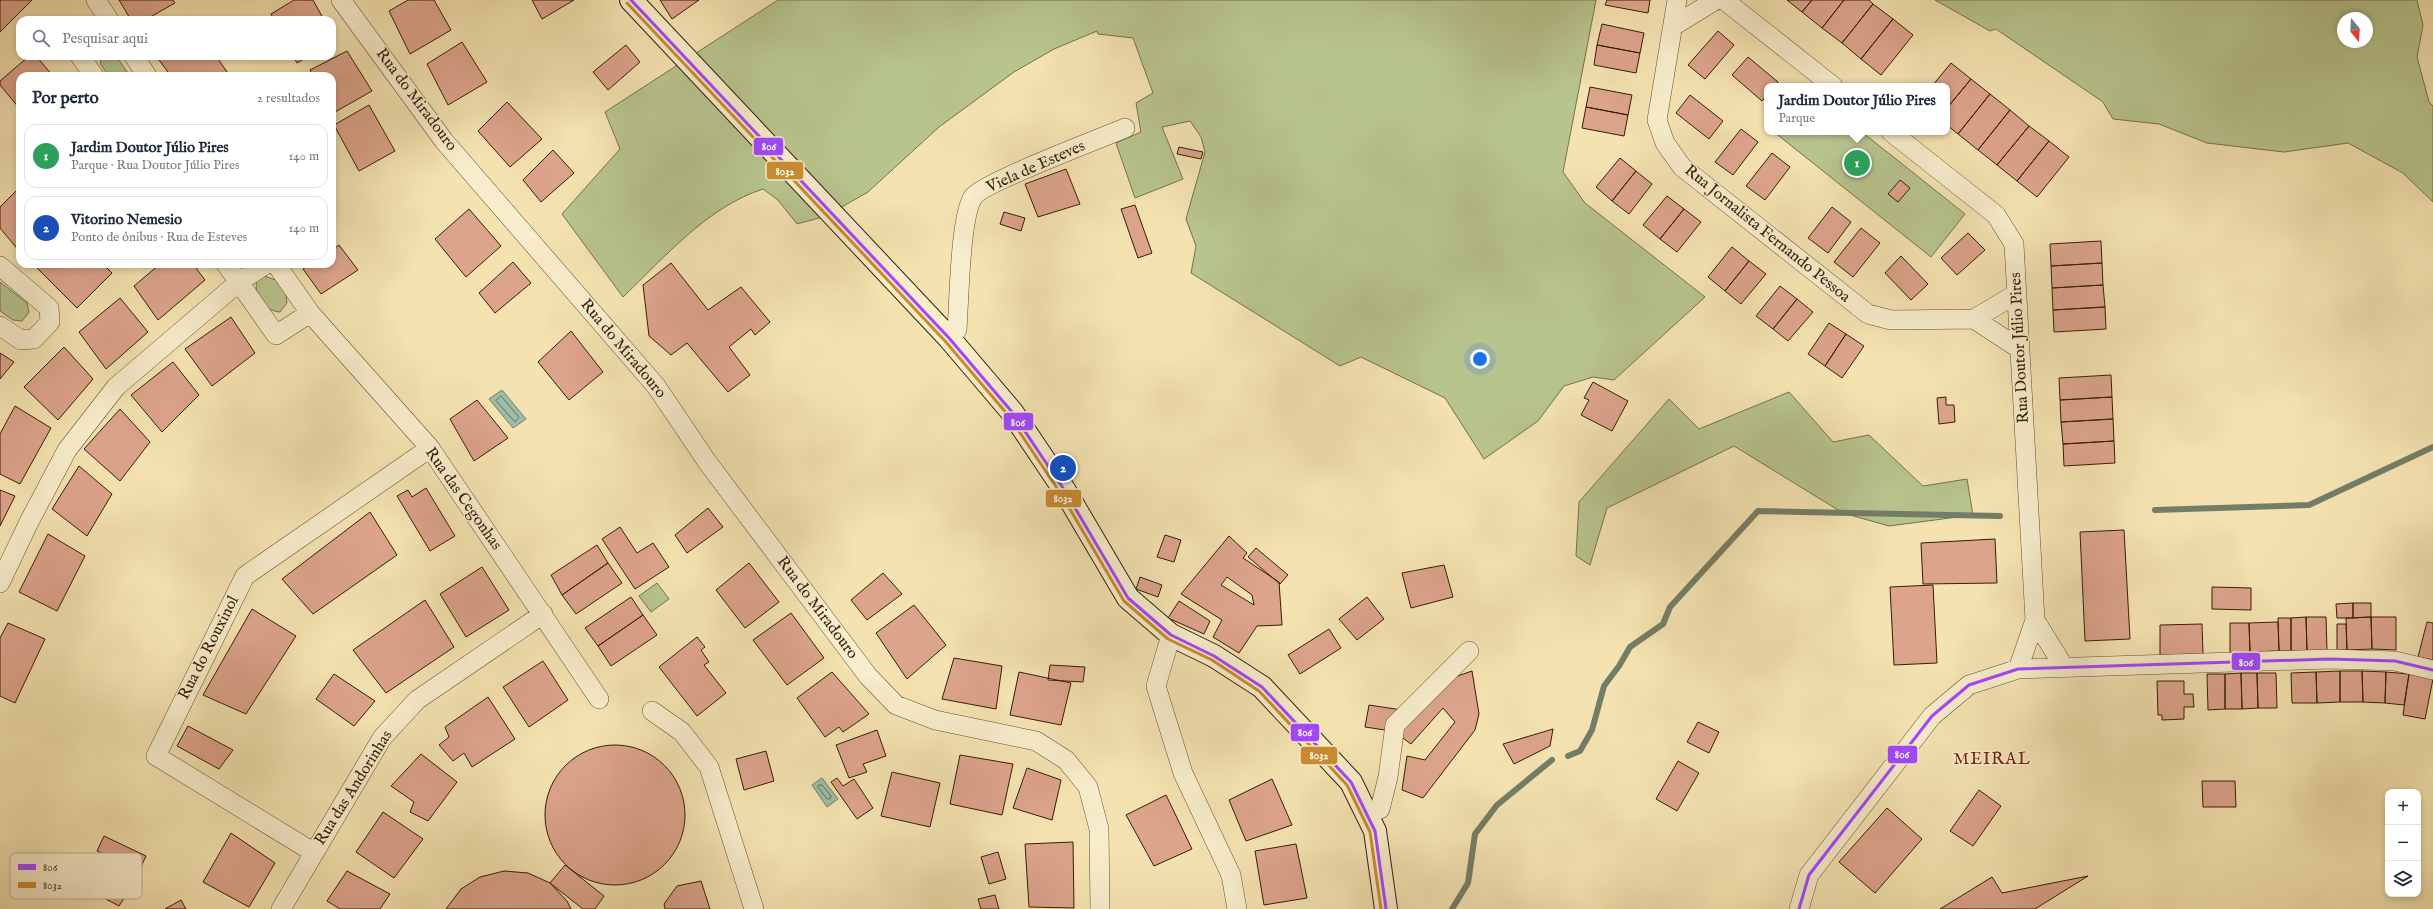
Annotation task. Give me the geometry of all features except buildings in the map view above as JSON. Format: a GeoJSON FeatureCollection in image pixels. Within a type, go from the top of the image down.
{"type":"FeatureCollection","features":[{"type":"Feature","properties":{"kind":"street","name":"Rua do Miradouro"},"geometry":{"type":"LineString","coordinates":[[341,0],[444,141],[656,386],[708,463],[858,663],[896,705],[935,720],[1036,741],[1066,760],[1088,787],[1099,829],[1100,909]]}},
{"type":"Feature","properties":{"kind":"street"},"geometry":{"type":"LineString","coordinates":[[631,0],[949,338],[1016,419],[1065,491],[1128,598],[1171,635],[1214,656],[1262,687],[1351,782],[1376,831],[1386,909]]}},
{"type":"Feature","properties":{"kind":"street","name":"Rua Jornalista Fernando Pessoa"},"geometry":{"type":"LineString","coordinates":[[1678,0],[1675,25],[1657,120],[1665,143],[1682,167],[1868,314],[1891,320],[1974,319]]}},
{"type":"Feature","properties":{"kind":"street"},"geometry":{"type":"LineString","coordinates":[[1675,25],[1716,0]]}},
{"type":"Feature","properties":{"kind":"street"},"geometry":{"type":"LineString","coordinates":[[1724,0],[1829,83]]}},
{"type":"Feature","properties":{"kind":"street"},"geometry":{"type":"LineString","coordinates":[[83,60],[91,72]]}},
{"type":"Feature","properties":{"kind":"street"},"geometry":{"type":"LineString","coordinates":[[137,60],[145,72]]}},
{"type":"Feature","properties":{"kind":"street","name":"Viela de Esteves"},"geometry":{"type":"LineString","coordinates":[[949,338],[957,330],[966,217],[973,196],[993,183],[1125,128]]}},
{"type":"Feature","properties":{"kind":"street","name":"Rua Doutor Júlio Pires"},"geometry":{"type":"LineString","coordinates":[[1895,135],[1996,214],[2014,244],[2035,620],[2018,669]]}},
{"type":"Feature","properties":{"kind":"street"},"geometry":{"type":"LineString","coordinates":[[0,266],[49,308],[50,322],[34,339],[21,340],[0,326]]}},
{"type":"Feature","properties":{"kind":"street"},"geometry":{"type":"LineString","coordinates":[[229,268],[276,335],[310,313]]}},
{"type":"Feature","properties":{"kind":"street"},"geometry":{"type":"LineString","coordinates":[[0,583],[28,522],[67,450],[116,387],[239,282],[260,268]]}},
{"type":"Feature","properties":{"kind":"street","name":"Rua das Cegonhas"},"geometry":{"type":"LineString","coordinates":[[279,268],[310,313],[430,448],[599,699]]}},
{"type":"Feature","properties":{"kind":"street"},"geometry":{"type":"LineString","coordinates":[[2016,294],[1974,319],[2020,349]]}},
{"type":"Feature","properties":{"kind":"street","name":"Rua do Rouxinol"},"geometry":{"type":"LineString","coordinates":[[313,852],[156,756],[245,576],[430,448]]}},
{"type":"Feature","properties":{"kind":"street","name":"Rua das Andorinhas"},"geometry":{"type":"LineString","coordinates":[[281,909],[313,852],[382,738],[417,700],[543,614]]}},
{"type":"Feature","properties":{"kind":"street","name":"Rua Doutor Júlio Pires"},"geometry":{"type":"LineString","coordinates":[[2035,620],[2064,667]]}},
{"type":"Feature","properties":{"kind":"street"},"geometry":{"type":"LineString","coordinates":[[1171,635],[1156,686],[1183,773],[1231,875],[1237,909]]}},
{"type":"Feature","properties":{"kind":"street"},"geometry":{"type":"LineString","coordinates":[[1367,814],[1380,809],[1388,777],[1395,725],[1469,651]]}},
{"type":"Feature","properties":{"kind":"street"},"geometry":{"type":"LineString","coordinates":[[1799,909],[1809,876],[1932,716],[1969,686],[2018,669],[2064,667],[2330,660],[2395,661],[2433,670]]}},
{"type":"Feature","properties":{"kind":"street"},"geometry":{"type":"LineString","coordinates":[[652,711],[682,732],[709,767],[754,909]]}},
{"type":"Feature","properties":{"kind":"shaded area"},"geometry":{"type":"Polygon","coordinates":[[[778,0],[1596,0],[1563,172],[1585,203],[1705,297],[1614,380],[1593,377],[1564,386],[1538,421],[1484,459],[1445,398],[1361,357],[1340,366],[1191,273],[1196,246],[1186,219],[1205,152],[1201,137],[1190,121],[1162,127],[1183,179],[1135,198],[1116,143],[1141,132],[1136,103],[1153,93],[1133,38],[1098,34],[1097,31],[1054,49],[1014,72],[939,127],[868,192],[826,216],[797,224],[778,200],[763,189],[743,197],[723,208],[705,221],[687,235],[623,297],[562,214],[620,149],[605,112],[778,0]]]}},
{"type":"Feature","properties":{"kind":"shaded area"},"geometry":{"type":"Polygon","coordinates":[[[1935,0],[2417,0],[2423,25],[2417,57],[2429,102],[2433,106],[2433,202],[2403,173],[2348,143],[2284,152],[2207,143],[2159,124],[2113,119],[2103,102],[1996,29],[1990,31],[1935,0]]]}},
{"type":"Feature","properties":{"kind":"shaded area"},"geometry":{"type":"Polygon","coordinates":[[[100,60],[119,60],[127,72],[106,72],[101,65],[100,60]]]}},
{"type":"Feature","properties":{"kind":"shaded area"},"geometry":{"type":"Polygon","coordinates":[[[1778,135],[1866,135],[1965,214],[1931,257],[1778,135]]]}},
{"type":"Feature","properties":{"kind":"shaded area"},"geometry":{"type":"Polygon","coordinates":[[[264,276],[276,280],[286,295],[287,303],[280,312],[269,309],[258,296],[256,285],[257,279],[264,276]]]}},
{"type":"Feature","properties":{"kind":"shaded area"},"geometry":{"type":"Polygon","coordinates":[[[0,282],[27,303],[29,312],[22,321],[13,320],[0,311],[0,282]]]}},
{"type":"Feature","properties":{"kind":"shaded area"},"geometry":{"type":"Polygon","coordinates":[[[1789,392],[1833,442],[1869,435],[1923,486],[1967,479],[1973,515],[1889,526],[1843,513],[1734,446],[1607,508],[1590,565],[1576,556],[1579,502],[1669,399],[1699,429],[1789,392]]]}},
{"type":"Feature","properties":{"kind":"shaded area"},"geometry":{"type":"Polygon","coordinates":[[[657,583],[669,599],[651,612],[639,596],[657,583]]]}},
{"type":"Feature","properties":{"kind":"water"},"geometry":{"type":"Polygon","coordinates":[[[502,390],[526,419],[513,428],[489,399],[502,390]]]}},
{"type":"Feature","properties":{"kind":"water"},"geometry":{"type":"Polygon","coordinates":[[[822,778],[838,799],[827,807],[812,785],[822,778]]]}},
{"type":"Feature","properties":{"kind":"waterway"},"geometry":{"type":"LineString","coordinates":[[2155,510],[2309,505],[2433,447]]}},
{"type":"Feature","properties":{"kind":"waterway"},"geometry":{"type":"LineString","coordinates":[[1568,756],[1580,751],[1592,730],[1604,686],[1619,666],[1630,647],[1663,624],[1670,607],[1758,511],[2000,516]]}},
{"type":"Feature","properties":{"kind":"waterway"},"geometry":{"type":"LineString","coordinates":[[1452,909],[1468,883],[1475,834],[1497,805],[1552,760]]}},
{"type":"Feature","properties":{"kind":"transit line","name":"806"},"geometry":{"type":"LineString","coordinates":[[631,0],[949,338],[1012,412],[1065,491],[1128,598],[1171,635],[1214,656],[1262,687],[1351,782],[1375,831],[1386,909]]}},
{"type":"Feature","properties":{"kind":"transit line","name":"8032"},"geometry":{"type":"LineString","coordinates":[[627,3],[945,341],[1008,415],[1061,494],[1124,601],[1168,639],[1212,660],[1259,691],[1347,785],[1370,832],[1381,909]]}},
{"type":"Feature","properties":{"kind":"transit line","name":"806"},"geometry":{"type":"LineString","coordinates":[[1799,909],[1809,875],[1932,716],[1969,685],[2018,669],[2330,659],[2395,661],[2433,670]]}},
{"type":"Feature","properties":{"kind":"place","name":"Jardim Doutor Júlio Pires"},"geometry":{"type":"Point","coordinates":[1857,163]}},
{"type":"Feature","properties":{"kind":"place","name":"Vitorino Nemesio"},"geometry":{"type":"Point","coordinates":[1063,468]}},
{"type":"Feature","properties":{"kind":"district","name":"MEIRAL"},"geometry":{"type":"Point","coordinates":[1992,759]}}]}
